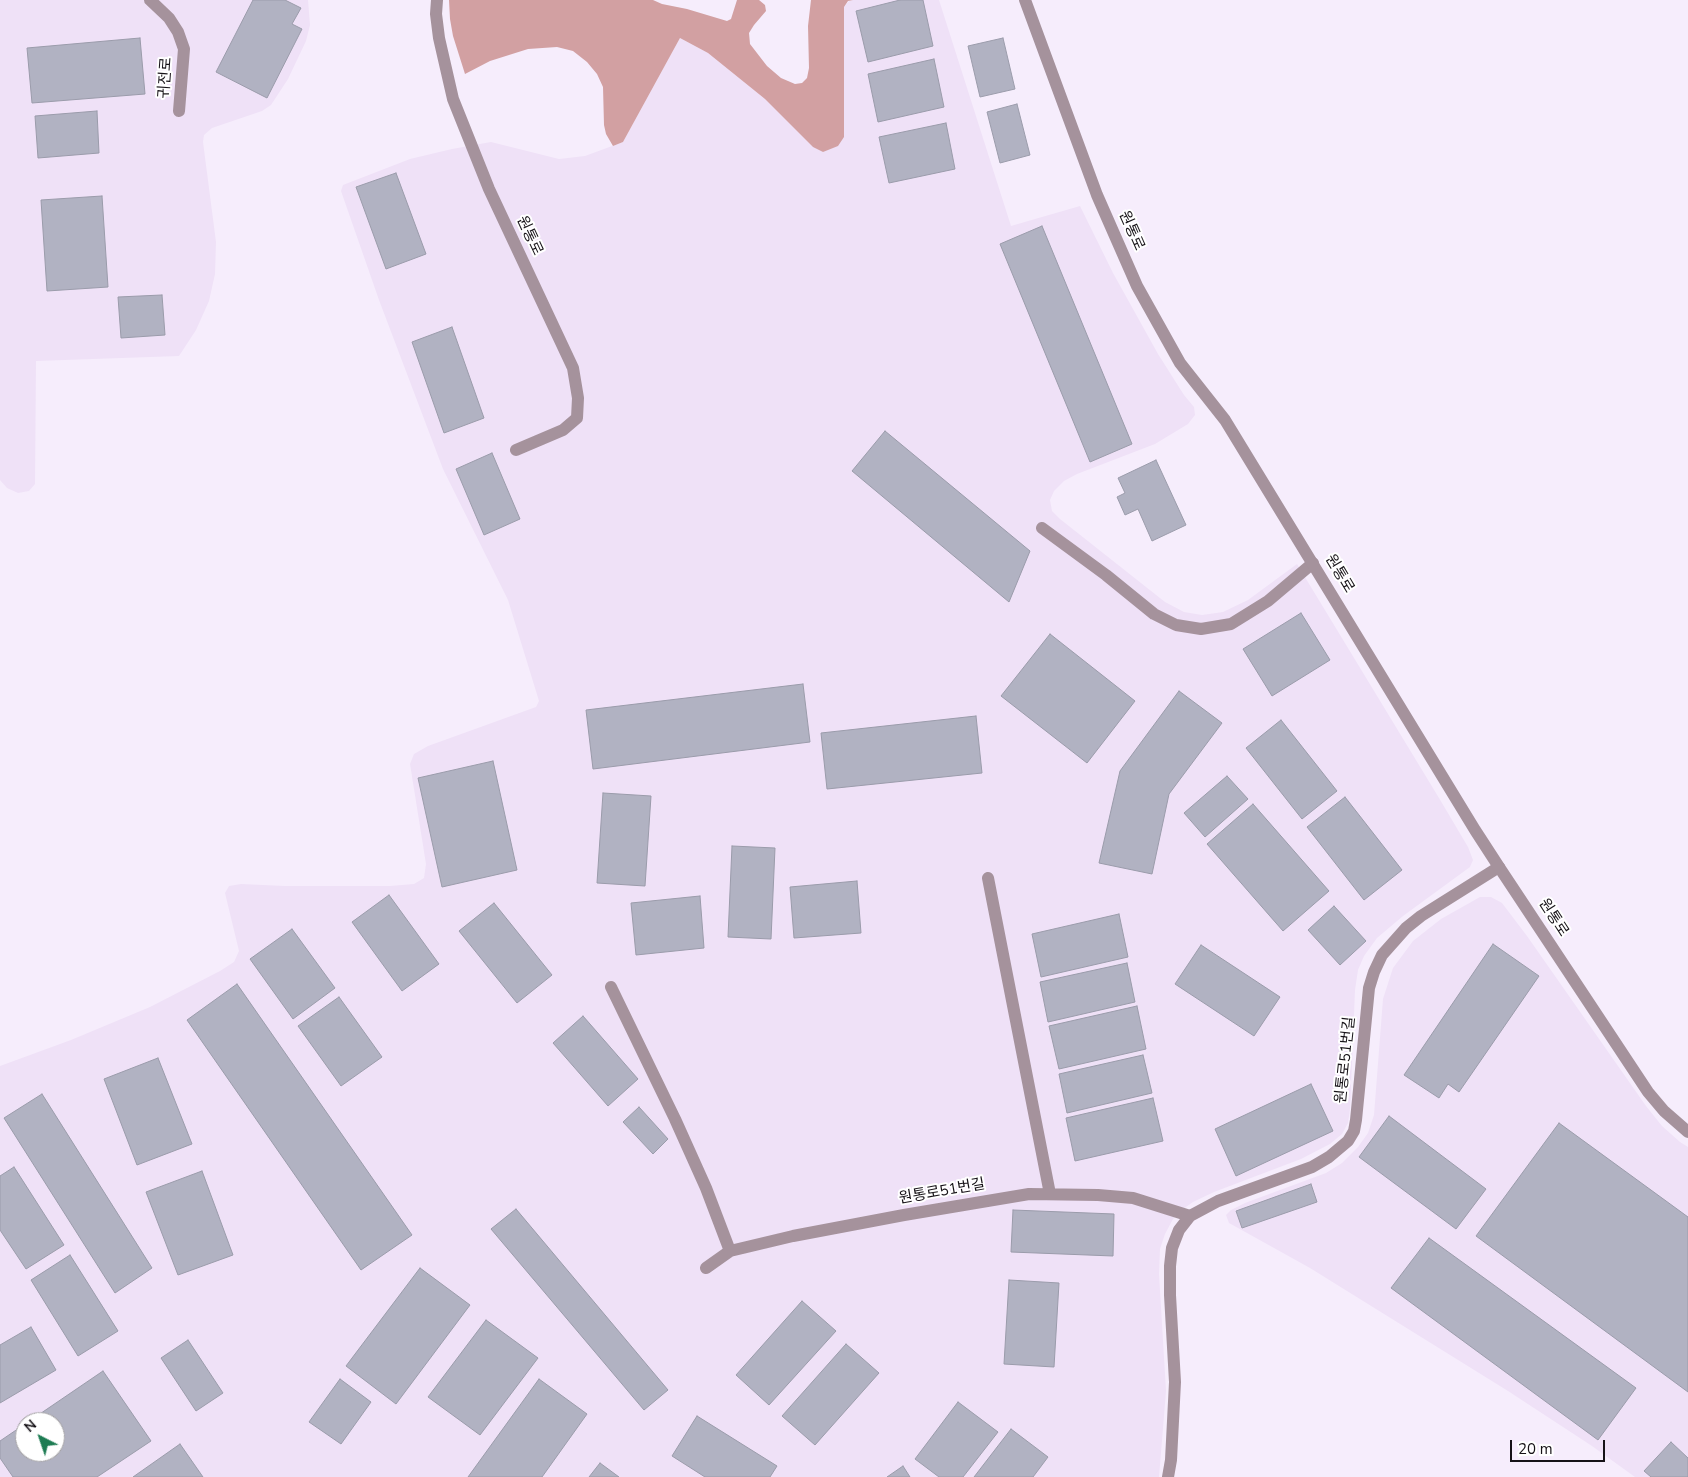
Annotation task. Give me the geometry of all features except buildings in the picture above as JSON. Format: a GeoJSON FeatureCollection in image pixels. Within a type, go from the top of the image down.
{"type":"FeatureCollection","features":[{"type":"Feature","properties":{"kind":"street","name":"귀전로"},"geometry":{"type":"LineString","coordinates":[[150,0],[169,18],[178,32],[184,49],[179,111]]}},
{"type":"Feature","properties":{"kind":"street","name":"원통로"},"geometry":{"type":"LineString","coordinates":[[436,0],[439,38],[453,98],[489,190],[573,368],[578,398],[576,418],[563,430],[516,450]]}},
{"type":"Feature","properties":{"kind":"street","name":"원통로"},"geometry":{"type":"LineString","coordinates":[[1024,0],[1097,195],[1137,286],[1180,363],[1225,420],[1499,867],[1648,1092],[1664,1111],[1688,1132]]}},
{"type":"Feature","properties":{"kind":"street"},"geometry":{"type":"LineString","coordinates":[[1042,528],[1106,575],[1154,614],[1176,625],[1201,629],[1230,624],[1268,601],[1313,563]]}},
{"type":"Feature","properties":{"kind":"street","name":"원통로51번길"},"geometry":{"type":"LineString","coordinates":[[1168,1477],[1171,1460],[1175,1382],[1170,1266],[1172,1248],[1179,1230],[1190,1216],[1218,1201],[1312,1167],[1329,1157],[1348,1141],[1354,1131],[1356,1120],[1369,988],[1382,956],[1406,928],[1421,916],[1499,867]]}},
{"type":"Feature","properties":{"kind":"street"},"geometry":{"type":"LineString","coordinates":[[988,878],[1050,1194]]}},
{"type":"Feature","properties":{"kind":"street"},"geometry":{"type":"LineString","coordinates":[[611,987],[675,1119],[706,1188],[730,1251]]}},
{"type":"Feature","properties":{"kind":"street","name":"원통로51번길"},"geometry":{"type":"LineString","coordinates":[[706,1268],[730,1251],[793,1236],[1029,1194],[1133,1198],[1190,1216]]}},
{"type":"Feature","properties":{"kind":"shaded area"},"geometry":{"type":"Polygon","coordinates":[[[0,0],[308,0],[310,25],[306,41],[288,79],[271,105],[262,111],[212,128],[204,135],[203,142],[216,242],[215,274],[209,301],[196,330],[179,356],[36,361],[35,484],[29,491],[18,493],[7,488],[0,480],[0,0]]]}},
{"type":"Feature","properties":{"kind":"shaded area"},"geometry":{"type":"Polygon","coordinates":[[[449,0],[653,0],[727,21],[731,19],[737,0],[759,0],[765,5],[766,11],[749,33],[750,44],[767,66],[781,78],[795,84],[802,83],[807,78],[809,68],[808,26],[811,0],[853,0],[848,1],[844,7],[844,137],[838,146],[823,152],[813,147],[765,99],[708,53],[680,38],[623,142],[613,146],[606,134],[604,125],[603,87],[597,74],[587,62],[573,51],[557,47],[528,49],[490,61],[465,74],[453,36],[449,0]]]}},
{"type":"Feature","properties":{"kind":"shaded area"},"geometry":{"type":"Polygon","coordinates":[[[853,0],[939,0],[1011,226],[1080,206],[1113,273],[1158,354],[1184,395],[1194,407],[1195,415],[1188,424],[1155,444],[1077,474],[1064,481],[1054,491],[1050,500],[1052,511],[1165,602],[1184,612],[1202,615],[1223,612],[1248,600],[1297,564],[1439,798],[1468,847],[1473,860],[1470,867],[1403,916],[1377,938],[1364,956],[1358,970],[1355,990],[1350,1109],[1348,1123],[1342,1134],[1330,1144],[1301,1159],[1214,1192],[1193,1202],[1173,1219],[1165,1234],[1160,1249],[1159,1274],[1166,1391],[1159,1477],[0,1477],[0,1066],[71,1040],[150,1007],[234,962],[239,951],[225,893],[229,886],[241,884],[390,886],[414,884],[424,878],[426,864],[410,764],[414,754],[428,746],[536,707],[539,701],[508,600],[443,469],[379,300],[341,191],[343,185],[410,159],[491,142],[559,159],[585,156],[623,142],[680,38],[708,53],[765,99],[812,146],[823,152],[844,137],[844,7],[849,1],[853,0]]]}},
{"type":"Feature","properties":{"kind":"shaded area"},"geometry":{"type":"Polygon","coordinates":[[[1480,897],[1491,897],[1502,903],[1646,1106],[1662,1126],[1688,1147],[1688,1477],[1635,1477],[1592,1446],[1508,1391],[1310,1268],[1229,1223],[1226,1215],[1231,1210],[1245,1203],[1326,1173],[1342,1163],[1358,1147],[1368,1133],[1374,1115],[1383,999],[1393,968],[1413,941],[1441,919],[1480,897]]]}}]}
